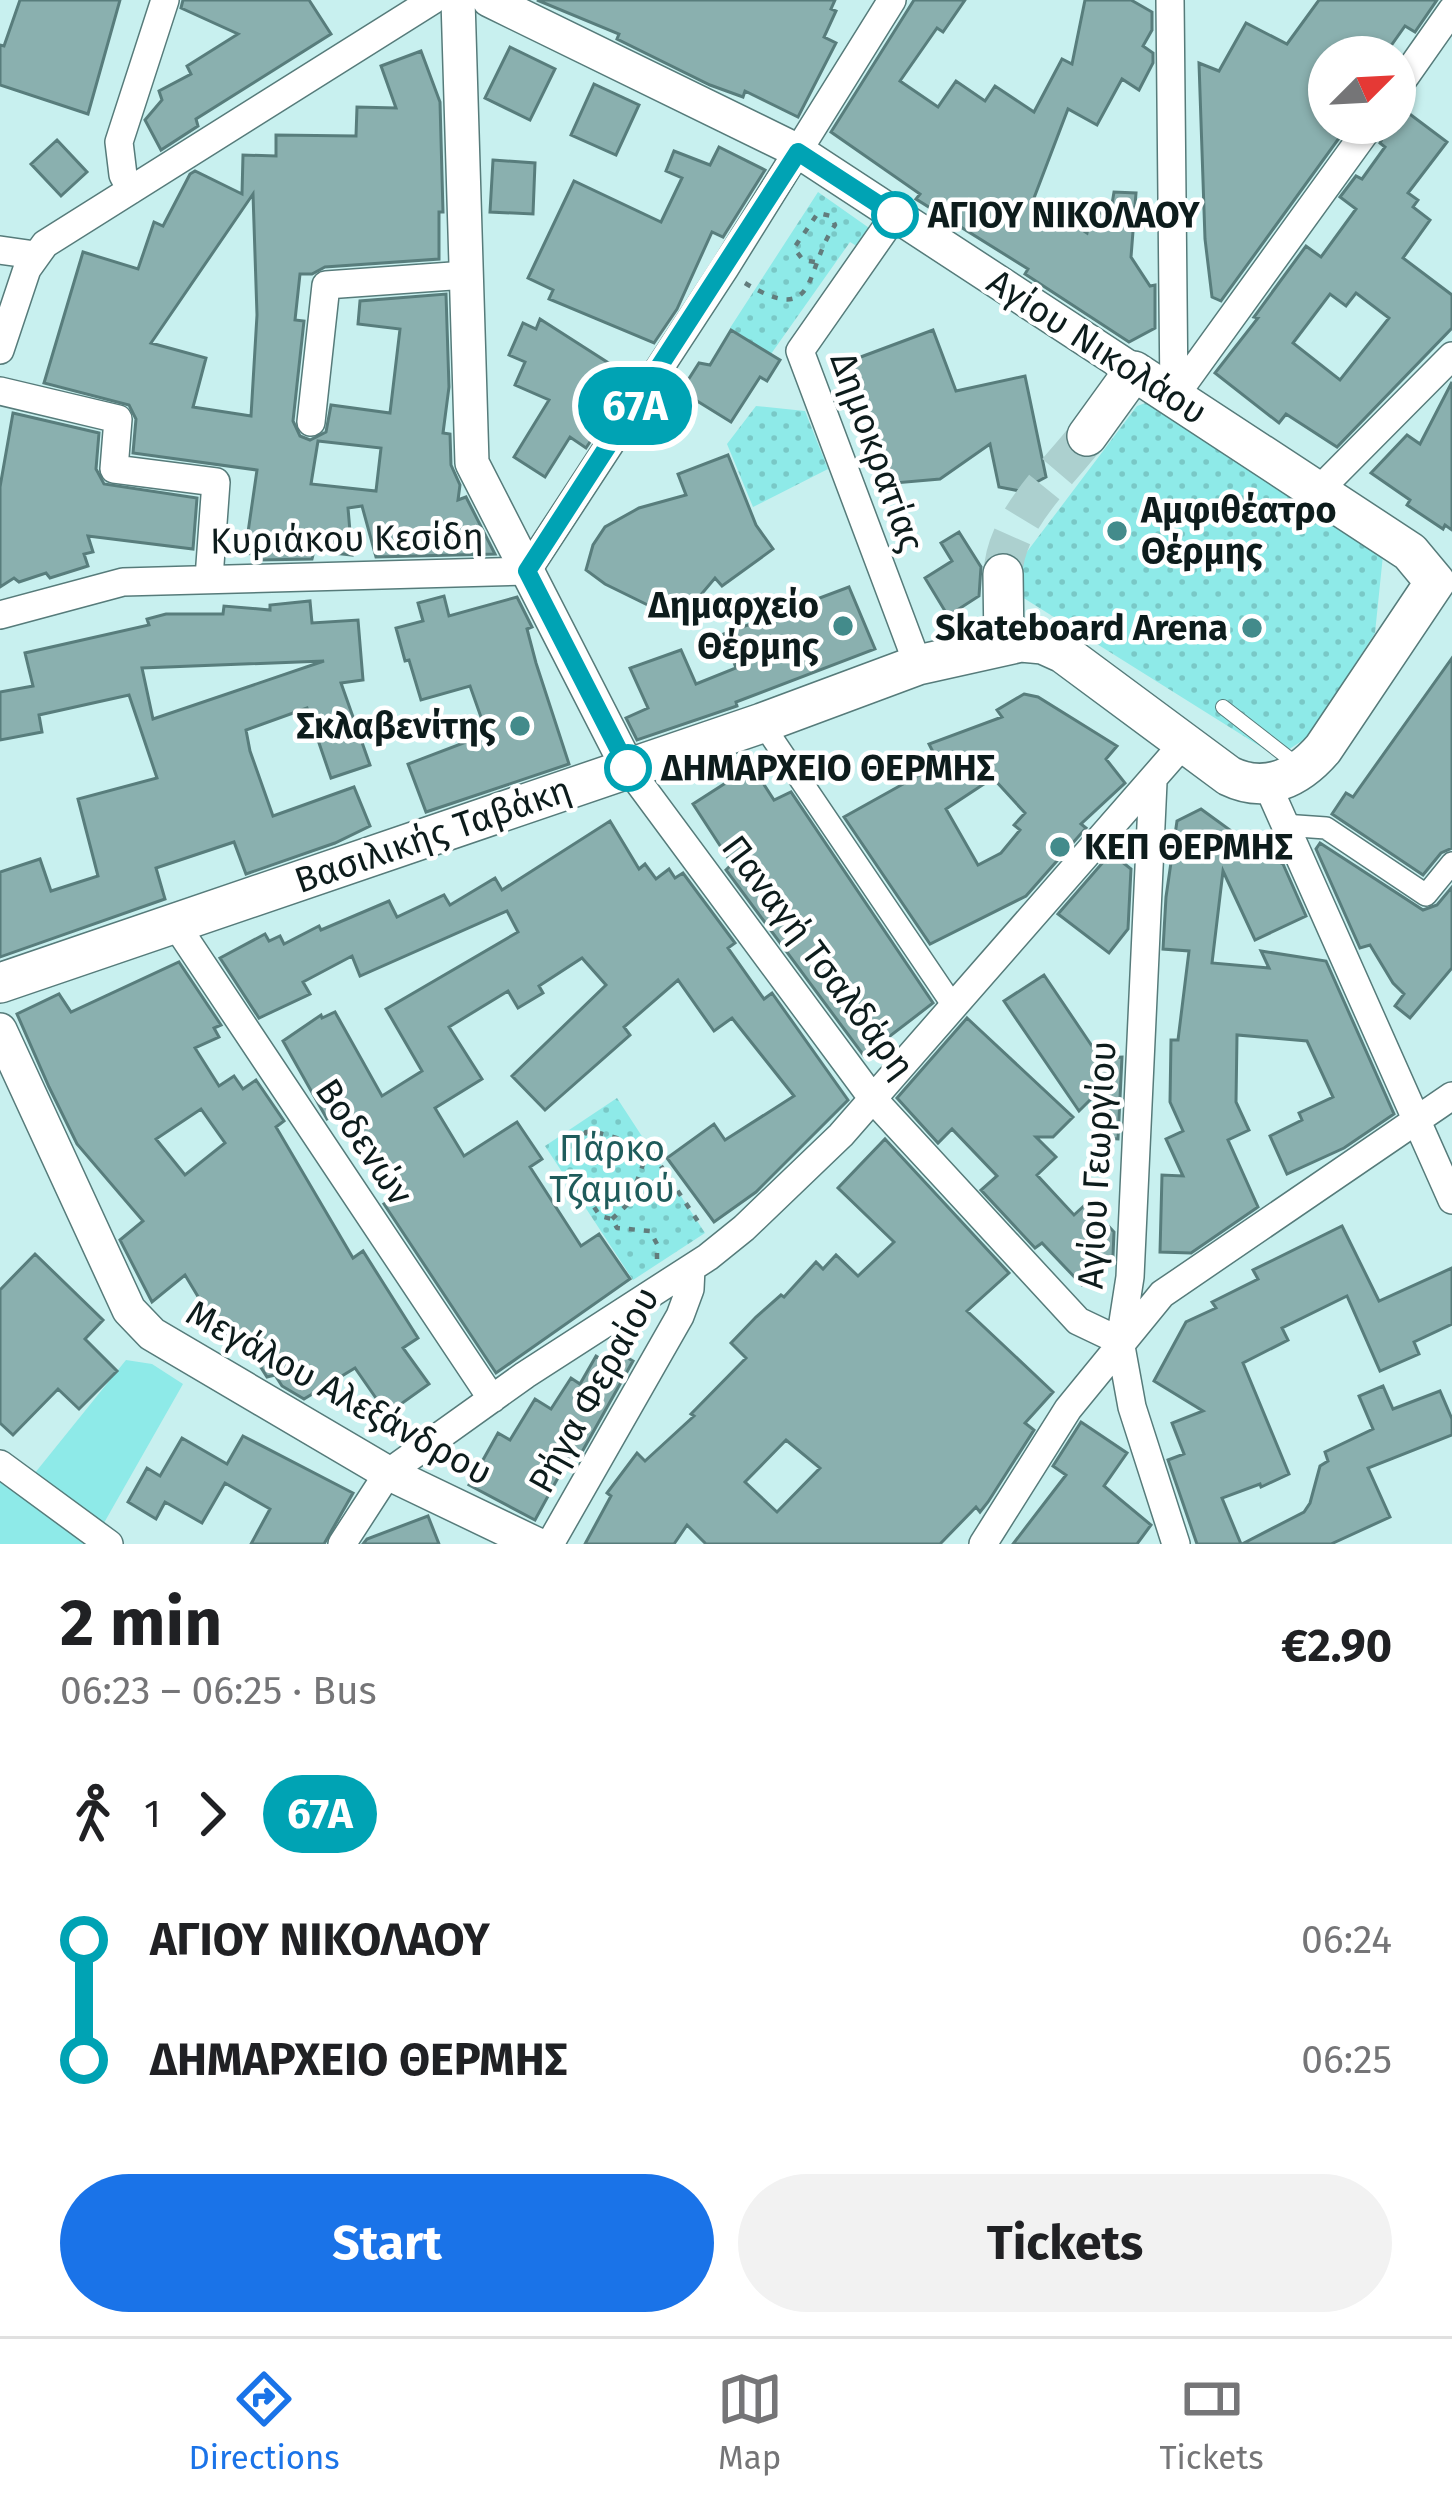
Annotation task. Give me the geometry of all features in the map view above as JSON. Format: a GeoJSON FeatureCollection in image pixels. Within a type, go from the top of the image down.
{"type":"FeatureCollection","features":[{"type":"Feature","properties":{"kind":"main road","name":"Αγίου Νικολάου"},"geometry":{"type":"LineString","coordinates":[[1134,371],[1410,552],[1443,584]]}},
{"type":"Feature","properties":{"kind":"main road"},"geometry":{"type":"LineString","coordinates":[[1087,436],[1134,371]]}},
{"type":"Feature","properties":{"kind":"main road"},"geometry":{"type":"LineString","coordinates":[[1003,574],[1004,645],[1031,642],[1053,648],[1237,780],[1285,777],[1327,744],[1443,584]]}},
{"type":"Feature","properties":{"kind":"main road","name":"Βασιλικής Ταβάκη"},"geometry":{"type":"LineString","coordinates":[[0,983],[762,723],[918,664],[1004,645]]}},
{"type":"Feature","properties":{"kind":"street"},"geometry":{"type":"LineString","coordinates":[[131,190],[119,160],[119,142],[165,0]]}},
{"type":"Feature","properties":{"kind":"street"},"geometry":{"type":"LineString","coordinates":[[0,350],[35,255],[45,244],[433,0]]}},
{"type":"Feature","properties":{"kind":"street","name":"Παναγή Τσαλδάρη"},"geometry":{"type":"LineString","coordinates":[[458,0],[472,463],[628,768],[872,1099],[1078,1321],[1120,1341]]}},
{"type":"Feature","properties":{"kind":"street","name":"Αγίου Νικολάου"},"geometry":{"type":"LineString","coordinates":[[489,0],[798,152],[1134,371]]}},
{"type":"Feature","properties":{"kind":"street","name":"Κυριάκου Κεσίδη"},"geometry":{"type":"LineString","coordinates":[[0,615],[101,586],[209,578],[527,571],[892,0]]}},
{"type":"Feature","properties":{"kind":"street"},"geometry":{"type":"LineString","coordinates":[[1170,0],[1174,397]]}},
{"type":"Feature","properties":{"kind":"street"},"geometry":{"type":"LineString","coordinates":[[1416,61],[1452,10]]}},
{"type":"Feature","properties":{"kind":"street"},"geometry":{"type":"LineString","coordinates":[[1174,397],[1357,144]]}},
{"type":"Feature","properties":{"kind":"street","name":"Δημοκρατίας"},"geometry":{"type":"LineString","coordinates":[[895,215],[800,351],[918,664]]}},
{"type":"Feature","properties":{"kind":"street"},"geometry":{"type":"LineString","coordinates":[[0,250],[35,255]]}},
{"type":"Feature","properties":{"kind":"street"},"geometry":{"type":"LineString","coordinates":[[311,422],[326,285],[466,275]]}},
{"type":"Feature","properties":{"kind":"street"},"geometry":{"type":"LineString","coordinates":[[1318,491],[1452,356]]}},
{"type":"Feature","properties":{"kind":"street"},"geometry":{"type":"LineString","coordinates":[[0,391],[118,418],[114,469],[216,482],[209,578]]}},
{"type":"Feature","properties":{"kind":"street"},"geometry":{"type":"LineString","coordinates":[[762,723],[954,1007]]}},
{"type":"Feature","properties":{"kind":"street"},"geometry":{"type":"LineString","coordinates":[[346,1542],[388,1473],[692,1268],[792,1184],[1183,744]]}},
{"type":"Feature","properties":{"kind":"street"},"geometry":{"type":"LineString","coordinates":[[1285,777],[1283,825],[1452,1201]]}},
{"type":"Feature","properties":{"kind":"street","name":"Αγίου Γεωργίου"},"geometry":{"type":"LineString","coordinates":[[1153,782],[1130,1277],[1120,1341],[1132,1407],[1176,1544]]}},
{"type":"Feature","properties":{"kind":"street"},"geometry":{"type":"LineString","coordinates":[[1283,825],[1326,828],[1426,895],[1452,863]]}},
{"type":"Feature","properties":{"kind":"street","name":"Βοδενών"},"geometry":{"type":"LineString","coordinates":[[176,925],[492,1399]]}},
{"type":"Feature","properties":{"kind":"street","name":"Μεγάλου Αλεξάνδρου"},"geometry":{"type":"LineString","coordinates":[[0,1030],[129,1310],[170,1346],[388,1473],[536,1544]]}},
{"type":"Feature","properties":{"kind":"street"},"geometry":{"type":"LineString","coordinates":[[983,1544],[1068,1409],[1162,1294],[1452,1096]]}},
{"type":"Feature","properties":{"kind":"street","name":"Ρήγα Φεραίου"},"geometry":{"type":"LineString","coordinates":[[550,1544],[680,1316],[692,1268]]}},
{"type":"Feature","properties":{"kind":"street"},"geometry":{"type":"LineString","coordinates":[[0,1464],[109,1544]]}},
{"type":"Feature","properties":{"kind":"lane"},"geometry":{"type":"LineString","coordinates":[[1223,707],[1285,777]]}},
{"type":"Feature","properties":{"kind":"path"},"geometry":{"type":"LineString","coordinates":[[744,282],[776,301],[794,299],[806,289],[835,225],[831,216],[818,213],[794,248],[803,260],[815,262]]}},
{"type":"Feature","properties":{"kind":"path"},"geometry":{"type":"LineString","coordinates":[[663,1288],[656,1265],[657,1244],[650,1231],[617,1228],[612,1219],[600,1216],[588,1198],[575,1192],[578,1146],[586,1132],[595,1130],[625,1144],[649,1148],[705,1233],[692,1268]]}},
{"type":"Feature","properties":{"kind":"path"},"geometry":{"type":"LineString","coordinates":[[612,1219],[629,1203],[649,1148]]}},
{"type":"Feature","properties":{"kind":"green space"},"geometry":{"type":"Polygon","coordinates":[[[818,192],[872,230],[860,248],[850,242],[771,354],[730,328],[818,192]]]}},
{"type":"Feature","properties":{"kind":"green space"},"geometry":{"type":"Polygon","coordinates":[[[1154,400],[1383,555],[1375,633],[1308,737],[1277,757],[1011,590],[1011,573],[1137,406],[1154,400]]]}},
{"type":"Feature","properties":{"kind":"green space"},"geometry":{"type":"Polygon","coordinates":[[[756,406],[805,411],[828,469],[753,507],[727,444],[756,406]]]}},
{"type":"Feature","properties":{"kind":"green space","name":"Πάρκο Τζαμιού"},"geometry":{"type":"Polygon","coordinates":[[[617,1098],[705,1233],[633,1280],[545,1146],[617,1098]]]}},
{"type":"Feature","properties":{"kind":"green space"},"geometry":{"type":"Polygon","coordinates":[[[126,1360],[152,1364],[183,1384],[92,1544],[0,1544],[0,1481],[18,1494],[126,1360]]]}},
{"type":"Feature","properties":{"kind":"building"},"geometry":{"type":"Polygon","coordinates":[[[20,0],[120,0],[88,114],[0,85],[0,45],[4,46],[20,0]]]}},
{"type":"Feature","properties":{"kind":"building"},"geometry":{"type":"Polygon","coordinates":[[[183,0],[309,0],[331,34],[196,119],[198,126],[161,150],[145,120],[162,100],[159,91],[191,74],[187,66],[238,34],[181,8],[183,0]]]}},
{"type":"Feature","properties":{"kind":"building"},"geometry":{"type":"Polygon","coordinates":[[[537,0],[835,0],[831,9],[836,11],[824,37],[836,43],[798,117],[745,91],[743,97],[710,85],[617,39],[619,34],[537,0]]]}},
{"type":"Feature","properties":{"kind":"building"},"geometry":{"type":"Polygon","coordinates":[[[914,0],[965,0],[943,32],[937,28],[900,81],[938,107],[956,81],[985,101],[995,86],[1034,112],[1062,59],[1072,64],[1085,0],[1131,0],[1152,12],[1152,30],[1143,46],[1153,53],[1153,63],[1139,90],[1122,79],[1097,125],[1068,109],[1034,198],[1087,233],[1092,210],[1110,216],[1114,192],[1136,193],[1131,257],[1150,286],[1155,285],[1155,328],[1129,342],[1025,274],[1028,269],[916,199],[920,194],[831,132],[914,0]]]}},
{"type":"Feature","properties":{"kind":"building"},"geometry":{"type":"Polygon","coordinates":[[[1319,0],[1437,0],[1415,32],[1405,26],[1398,36],[1308,36],[1308,144],[1335,144],[1221,301],[1212,297],[1205,239],[1199,63],[1219,71],[1246,23],[1287,44],[1319,0]]]}},
{"type":"Feature","properties":{"kind":"building"},"geometry":{"type":"Polygon","coordinates":[[[510,47],[555,69],[530,120],[485,98],[510,47]]]}},
{"type":"Feature","properties":{"kind":"building"},"geometry":{"type":"Polygon","coordinates":[[[421,51],[440,102],[443,212],[439,212],[439,259],[325,267],[300,274],[295,320],[304,321],[293,421],[300,436],[310,440],[326,432],[331,405],[390,413],[400,329],[358,324],[360,301],[446,294],[449,387],[443,433],[450,434],[451,465],[460,485],[458,500],[466,497],[495,554],[376,557],[362,506],[348,508],[352,555],[314,551],[312,559],[259,560],[259,555],[245,553],[257,470],[133,453],[136,419],[129,405],[44,383],[83,252],[138,269],[154,222],[163,226],[190,174],[195,171],[242,194],[243,155],[276,156],[276,135],[356,136],[357,107],[396,108],[381,66],[421,51]],[[253,194],[151,343],[206,358],[193,407],[251,416],[257,315],[253,194]],[[318,441],[311,484],[376,491],[381,448],[318,441]]]}},
{"type":"Feature","properties":{"kind":"building"},"geometry":{"type":"Polygon","coordinates":[[[594,84],[639,105],[616,155],[571,135],[594,84]]]}},
{"type":"Feature","properties":{"kind":"building"},"geometry":{"type":"Polygon","coordinates":[[[1416,119],[1447,142],[1408,193],[1418,200],[1413,207],[1430,220],[1403,258],[1452,295],[1452,328],[1337,447],[1286,414],[1279,423],[1215,373],[1306,246],[1321,257],[1356,209],[1340,197],[1356,176],[1362,179],[1385,147],[1381,144],[1416,144],[1416,119]],[[1356,293],[1346,306],[1330,294],[1293,343],[1340,380],[1389,318],[1356,293]]]}},
{"type":"Feature","properties":{"kind":"building"},"geometry":{"type":"Polygon","coordinates":[[[57,140],[87,172],[61,196],[31,164],[57,140]]]}},
{"type":"Feature","properties":{"kind":"building"},"geometry":{"type":"Polygon","coordinates":[[[719,147],[765,170],[723,237],[712,232],[677,309],[654,343],[549,299],[553,290],[528,278],[574,181],[661,222],[682,178],[666,171],[674,151],[710,165],[719,147]]]}},
{"type":"Feature","properties":{"kind":"building"},"geometry":{"type":"Polygon","coordinates":[[[493,160],[535,163],[533,214],[490,212],[493,160]]]}},
{"type":"Feature","properties":{"kind":"building"},"geometry":{"type":"Polygon","coordinates":[[[540,319],[632,378],[586,448],[570,437],[545,477],[514,457],[549,400],[515,385],[525,362],[509,355],[523,323],[536,329],[540,319]]]}},
{"type":"Feature","properties":{"kind":"building"},"geometry":{"type":"Polygon","coordinates":[[[731,330],[780,360],[767,381],[760,377],[731,422],[681,391],[699,363],[710,365],[731,330]]]}},
{"type":"Feature","properties":{"kind":"building"},"geometry":{"type":"Polygon","coordinates":[[[933,330],[956,391],[1025,376],[1046,477],[1020,491],[999,487],[990,444],[940,479],[895,483],[850,361],[933,330]]]}},
{"type":"Feature","properties":{"kind":"building"},"geometry":{"type":"Polygon","coordinates":[[[1452,382],[1452,530],[1407,505],[1410,500],[1371,473],[1407,435],[1420,444],[1452,382]]]}},
{"type":"Feature","properties":{"kind":"building"},"geometry":{"type":"Polygon","coordinates":[[[13,413],[99,433],[96,469],[104,484],[197,498],[193,549],[88,536],[93,552],[84,554],[88,566],[50,578],[46,573],[19,582],[14,578],[0,587],[0,487],[13,413]]]}},
{"type":"Feature","properties":{"kind":"building"},"geometry":{"type":"Polygon","coordinates":[[[728,455],[756,525],[773,549],[722,586],[715,578],[688,610],[658,610],[586,570],[593,545],[605,527],[639,508],[686,495],[678,474],[728,455]]]}},
{"type":"Feature","properties":{"kind":"building"},"geometry":{"type":"Polygon","coordinates":[[[959,532],[981,567],[979,596],[948,616],[925,578],[952,561],[941,543],[959,532]]]}},
{"type":"Feature","properties":{"kind":"building"},"geometry":{"type":"Polygon","coordinates":[[[849,587],[875,649],[736,702],[737,706],[637,740],[626,718],[648,708],[630,668],[681,650],[696,684],[736,668],[724,634],[849,587]]]}},
{"type":"Feature","properties":{"kind":"building"},"geometry":{"type":"Polygon","coordinates":[[[444,596],[449,616],[517,597],[532,627],[527,629],[536,663],[569,764],[426,812],[408,764],[487,734],[470,686],[421,700],[409,660],[405,661],[396,628],[423,621],[418,603],[444,596]]]}},
{"type":"Feature","properties":{"kind":"building"},"geometry":{"type":"Polygon","coordinates":[[[310,601],[312,623],[358,620],[363,680],[341,683],[370,765],[331,778],[307,708],[246,730],[273,816],[354,787],[370,826],[246,874],[234,842],[156,868],[165,899],[0,957],[0,872],[40,859],[51,891],[98,876],[78,799],[157,778],[129,695],[39,715],[42,732],[0,740],[0,692],[33,686],[25,653],[149,625],[147,619],[166,614],[223,614],[224,606],[270,610],[270,605],[310,601]],[[324,661],[142,668],[153,719],[324,661]]]}},
{"type":"Feature","properties":{"kind":"building"},"geometry":{"type":"Polygon","coordinates":[[[1452,658],[1452,848],[1441,853],[1423,875],[1332,814],[1346,793],[1353,797],[1452,658]]]}},
{"type":"Feature","properties":{"kind":"building"},"geometry":{"type":"Polygon","coordinates":[[[1024,694],[1038,697],[1117,746],[1106,759],[1125,783],[1081,824],[1086,828],[1026,896],[930,944],[844,817],[939,764],[929,744],[1002,717],[997,710],[1024,694]],[[993,778],[946,809],[978,865],[1001,853],[1020,830],[1014,825],[1025,813],[993,778]]]}},
{"type":"Feature","properties":{"kind":"building"},"geometry":{"type":"Polygon","coordinates":[[[752,766],[774,800],[791,792],[933,1003],[864,1056],[726,870],[732,864],[693,804],[752,766]]]}},
{"type":"Feature","properties":{"kind":"building"},"geometry":{"type":"Polygon","coordinates":[[[1201,809],[1230,830],[1228,838],[1283,864],[1306,916],[1255,940],[1223,871],[1212,963],[1269,968],[1261,951],[1326,961],[1394,1114],[1344,1148],[1287,1174],[1270,1136],[1302,1120],[1299,1113],[1333,1097],[1307,1041],[1237,1035],[1236,1102],[1249,1130],[1228,1140],[1258,1207],[1191,1253],[1160,1252],[1162,1175],[1183,1176],[1166,1139],[1183,1131],[1170,1102],[1171,1040],[1178,1040],[1189,951],[1163,949],[1166,897],[1177,821],[1201,809]]]}},
{"type":"Feature","properties":{"kind":"building"},"geometry":{"type":"Polygon","coordinates":[[[610,821],[639,869],[645,864],[656,879],[669,869],[675,878],[683,873],[735,943],[728,948],[764,999],[772,993],[848,1100],[756,1192],[714,1222],[667,1158],[714,1124],[725,1140],[794,1096],[732,1018],[714,1031],[678,980],[624,1027],[630,1035],[545,1110],[512,1076],[606,985],[582,958],[539,986],[543,993],[518,1008],[508,991],[449,1027],[482,1079],[435,1108],[464,1156],[517,1122],[542,1159],[530,1167],[581,1246],[599,1234],[630,1279],[496,1373],[384,1204],[398,1195],[350,1117],[343,1110],[327,1119],[283,1041],[321,1015],[335,1012],[382,1096],[422,1071],[386,1009],[518,932],[507,911],[360,976],[352,956],[303,982],[310,994],[259,1018],[220,958],[265,934],[269,941],[280,936],[284,944],[389,901],[397,917],[444,895],[450,905],[495,878],[502,890],[610,821]]]}},
{"type":"Feature","properties":{"kind":"building"},"geometry":{"type":"Polygon","coordinates":[[[1320,843],[1423,910],[1437,905],[1452,887],[1452,968],[1410,1018],[1395,1006],[1404,994],[1370,945],[1360,948],[1316,849],[1320,843]]]}},
{"type":"Feature","properties":{"kind":"building"},"geometry":{"type":"Polygon","coordinates":[[[1111,853],[1131,869],[1128,929],[1109,953],[1058,914],[1111,853]]]}},
{"type":"Feature","properties":{"kind":"building"},"geometry":{"type":"Polygon","coordinates":[[[179,962],[221,1025],[214,1028],[219,1037],[195,1048],[219,1086],[234,1076],[243,1089],[256,1080],[284,1121],[276,1127],[353,1258],[363,1251],[418,1338],[403,1348],[429,1384],[387,1414],[355,1368],[304,1399],[282,1386],[275,1375],[267,1377],[237,1330],[223,1338],[185,1275],[152,1302],[120,1240],[143,1221],[77,1144],[17,1014],[59,994],[71,1012],[179,962]],[[201,1109],[156,1139],[185,1175],[225,1143],[201,1109]]]}},
{"type":"Feature","properties":{"kind":"building"},"geometry":{"type":"Polygon","coordinates":[[[1044,975],[1100,1058],[1122,1057],[1118,1139],[1101,1138],[1102,1088],[1079,1111],[1004,1001],[1044,975]]]}},
{"type":"Feature","properties":{"kind":"building"},"geometry":{"type":"Polygon","coordinates":[[[967,1018],[1073,1117],[1053,1137],[1036,1137],[1056,1157],[1037,1175],[1074,1215],[1087,1203],[1114,1232],[1113,1256],[1082,1285],[1042,1243],[1035,1248],[981,1190],[997,1176],[952,1129],[938,1143],[897,1098],[967,1018]]]}},
{"type":"Feature","properties":{"kind":"building"},"geometry":{"type":"Polygon","coordinates":[[[885,1139],[1009,1273],[967,1311],[1053,1392],[1025,1423],[1034,1430],[988,1502],[980,1512],[976,1507],[940,1544],[706,1544],[687,1525],[674,1544],[585,1544],[611,1496],[607,1493],[637,1453],[645,1461],[746,1358],[731,1343],[756,1317],[784,1297],[816,1262],[823,1269],[836,1255],[858,1276],[894,1242],[838,1188],[885,1139]],[[786,1440],[745,1482],[777,1512],[820,1468],[786,1440]]]}},
{"type":"Feature","properties":{"kind":"building"},"geometry":{"type":"Polygon","coordinates":[[[1342,1226],[1379,1301],[1452,1268],[1452,1324],[1414,1342],[1419,1354],[1380,1371],[1347,1296],[1282,1328],[1288,1340],[1243,1363],[1289,1474],[1222,1498],[1241,1544],[1197,1544],[1168,1460],[1184,1454],[1172,1423],[1203,1411],[1154,1381],[1186,1322],[1216,1308],[1212,1302],[1258,1279],[1253,1270],[1342,1226]]]}},
{"type":"Feature","properties":{"kind":"building"},"geometry":{"type":"Polygon","coordinates":[[[35,1254],[103,1320],[85,1339],[117,1371],[79,1409],[58,1389],[13,1435],[0,1423],[0,1290],[35,1254]]]}},
{"type":"Feature","properties":{"kind":"building"},"geometry":{"type":"Polygon","coordinates":[[[616,1351],[633,1361],[578,1459],[571,1454],[535,1520],[469,1485],[498,1433],[510,1440],[535,1399],[551,1409],[571,1378],[580,1384],[596,1356],[609,1364],[616,1351]]]}},
{"type":"Feature","properties":{"kind":"building"},"geometry":{"type":"Polygon","coordinates":[[[1383,1386],[1393,1409],[1440,1391],[1452,1419],[1452,1435],[1368,1468],[1390,1517],[1331,1544],[1242,1544],[1304,1512],[1320,1466],[1328,1461],[1325,1452],[1373,1429],[1359,1396],[1383,1386]]]}},
{"type":"Feature","properties":{"kind":"building"},"geometry":{"type":"Polygon","coordinates":[[[1081,1422],[1127,1453],[1104,1486],[1151,1525],[1137,1544],[1013,1544],[1066,1475],[1053,1466],[1081,1422]]]}},
{"type":"Feature","properties":{"kind":"building"},"geometry":{"type":"Polygon","coordinates":[[[243,1436],[353,1493],[324,1544],[251,1544],[270,1509],[225,1483],[202,1523],[165,1502],[156,1519],[128,1502],[147,1468],[160,1476],[182,1438],[227,1464],[243,1436]]]}},
{"type":"Feature","properties":{"kind":"building"},"geometry":{"type":"Polygon","coordinates":[[[428,1516],[439,1544],[363,1544],[367,1539],[428,1516]]]}},
{"type":"Feature","properties":{"kind":"tunnel"},"geometry":{"type":"LineString","coordinates":[[1003,574],[1022,518],[1087,436]]}},
{"type":"Feature","properties":{"kind":"bus line","name":"67Α"},"geometry":{"type":"LineString","coordinates":[[628,768],[527,571],[798,152],[895,215]]}},
{"type":"Feature","properties":{"kind":"place","name":"ΑΓΙΟΥ ΝΙΚΟΛΑΟΥ"},"geometry":{"type":"Point","coordinates":[895,215]}},
{"type":"Feature","properties":{"kind":"place","name":"Αμφιθέατρο Θέρμης"},"geometry":{"type":"Point","coordinates":[1117,531]}},
{"type":"Feature","properties":{"kind":"place","name":"Δημαρχείο Θέρμης"},"geometry":{"type":"Point","coordinates":[843,626]}},
{"type":"Feature","properties":{"kind":"place","name":"Skateboard Arena"},"geometry":{"type":"Point","coordinates":[1252,628]}},
{"type":"Feature","properties":{"kind":"place","name":"Σκλαβενίτης"},"geometry":{"type":"Point","coordinates":[520,726]}},
{"type":"Feature","properties":{"kind":"place","name":"ΔΗΜΑΡΧΕΙΟ ΘΕΡΜΗΣ"},"geometry":{"type":"Point","coordinates":[628,768]}},
{"type":"Feature","properties":{"kind":"place","name":"ΚΕΠ ΘΕΡΜΗΣ"},"geometry":{"type":"Point","coordinates":[1060,847]}}]}
